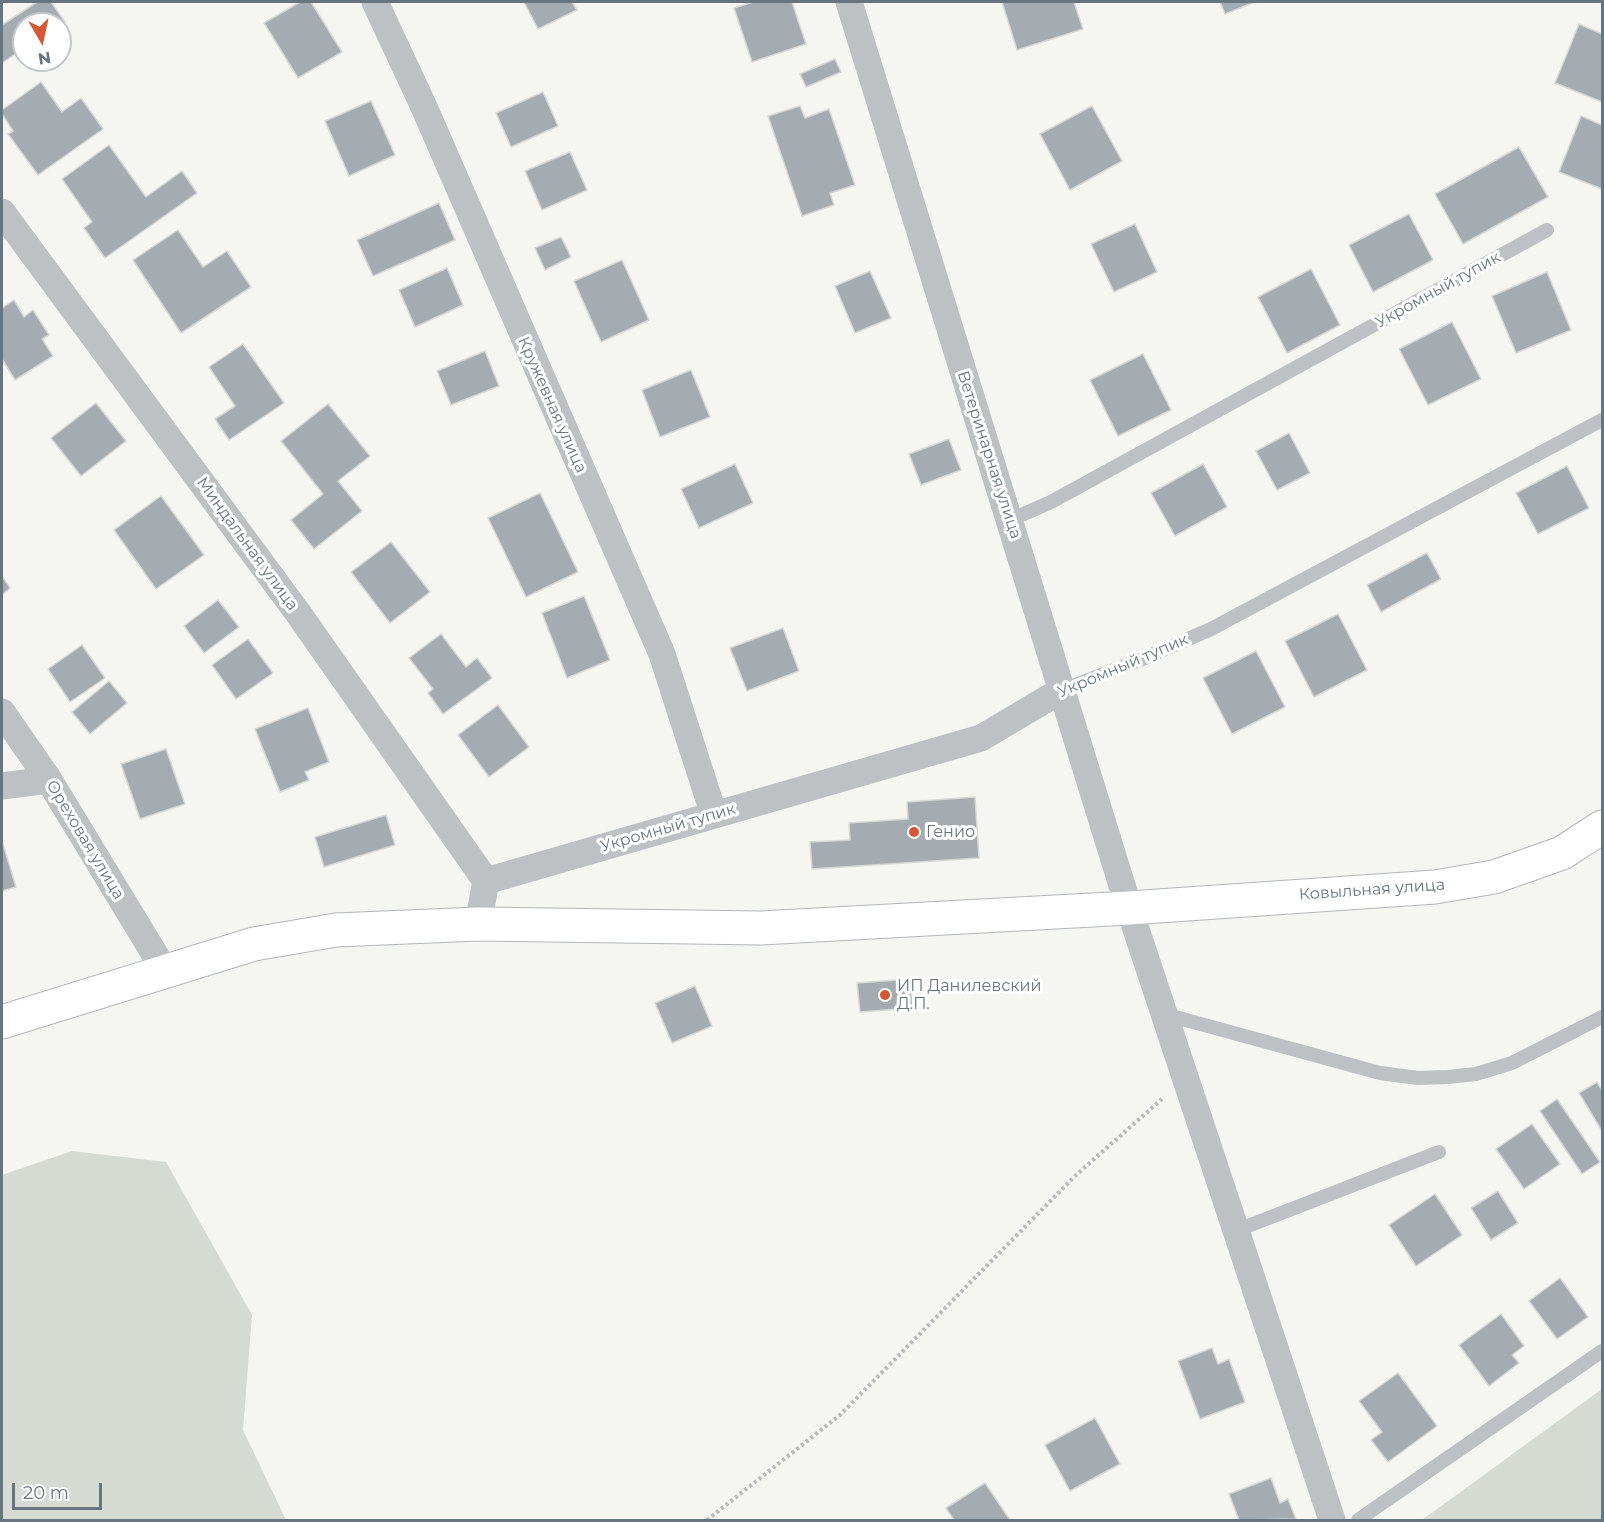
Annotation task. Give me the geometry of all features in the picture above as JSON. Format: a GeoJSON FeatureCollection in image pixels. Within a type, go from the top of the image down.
{"type":"FeatureCollection","features":[{"type":"Feature","properties":{"kind":"street","name":"Кружевная улица"},"geometry":{"type":"LineString","coordinates":[[375,2],[424,107],[662,654],[714,815]]}},
{"type":"Feature","properties":{"kind":"street","name":"Ветеринарная улица"},"geometry":{"type":"LineString","coordinates":[[849,2],[1129,908],[1332,1521]]}},
{"type":"Feature","properties":{"kind":"street","name":"Миндальная улица"},"geometry":{"type":"LineString","coordinates":[[2,212],[298,613],[486,881]]}},
{"type":"Feature","properties":{"kind":"street","name":"Укромный тупик"},"geometry":{"type":"LineString","coordinates":[[486,881],[981,738],[1062,690]]}},
{"type":"Feature","properties":{"kind":"street","name":"Ореховая улица"},"geometry":{"type":"LineString","coordinates":[[2,712],[49,780],[165,971]]}},
{"type":"Feature","properties":{"kind":"street"},"geometry":{"type":"LineString","coordinates":[[2,786],[49,780]]}},
{"type":"Feature","properties":{"kind":"street","name":"Ковыльная улица"},"geometry":{"type":"LineString","coordinates":[[2,1022],[254,944],[336,930],[478,924],[761,928],[1129,908],[1435,887],[1494,878],[1562,853],[1602,827]]}},
{"type":"Feature","properties":{"kind":"street"},"geometry":{"type":"LineString","coordinates":[[478,924],[486,881]]}},
{"type":"Feature","properties":{"kind":"lane","name":"Укромный тупик"},"geometry":{"type":"LineString","coordinates":[[1010,520],[1051,502],[1547,230]]}},
{"type":"Feature","properties":{"kind":"lane","name":"Укромный тупик"},"geometry":{"type":"LineString","coordinates":[[1062,690],[1211,629],[1602,420]]}},
{"type":"Feature","properties":{"kind":"lane"},"geometry":{"type":"LineString","coordinates":[[1163,1014],[1380,1073],[1418,1078],[1476,1074],[1512,1063],[1602,1017]]}},
{"type":"Feature","properties":{"kind":"lane"},"geometry":{"type":"LineString","coordinates":[[1235,1231],[1439,1152]]}},
{"type":"Feature","properties":{"kind":"lane"},"geometry":{"type":"LineString","coordinates":[[1358,1521],[1602,1351]]}},
{"type":"Feature","properties":{"kind":"path"},"geometry":{"type":"LineString","coordinates":[[707,1521],[840,1415],[1075,1176],[1185,1078]]}},
{"type":"Feature","properties":{"kind":"shaded area"},"geometry":{"type":"Polygon","coordinates":[[[72,1151],[166,1162],[252,1315],[243,1430],[286,1520],[2,1520],[2,1175],[72,1151]]]}},
{"type":"Feature","properties":{"kind":"shaded area"},"geometry":{"type":"Polygon","coordinates":[[[1602,1389],[1602,1520],[1422,1520],[1602,1389]]]}},
{"type":"Feature","properties":{"kind":"building"},"geometry":{"type":"Polygon","coordinates":[[[37,2],[51,2],[58,12],[22,12],[37,2]]]}},
{"type":"Feature","properties":{"kind":"building"},"geometry":{"type":"Polygon","coordinates":[[[300,2],[311,2],[342,52],[298,78],[264,23],[300,2]]]}},
{"type":"Feature","properties":{"kind":"building"},"geometry":{"type":"Polygon","coordinates":[[[524,2],[572,2],[577,10],[538,29],[524,2]]]}},
{"type":"Feature","properties":{"kind":"building"},"geometry":{"type":"Polygon","coordinates":[[[753,2],[792,2],[806,44],[752,62],[734,8],[753,2]]]}},
{"type":"Feature","properties":{"kind":"building"},"geometry":{"type":"Polygon","coordinates":[[[1002,2],[1074,2],[1083,29],[1017,50],[1002,2]]]}},
{"type":"Feature","properties":{"kind":"building"},"geometry":{"type":"Polygon","coordinates":[[[1220,2],[1255,2],[1225,14],[1220,2]]]}},
{"type":"Feature","properties":{"kind":"building"},"geometry":{"type":"Polygon","coordinates":[[[12,18],[12,56],[2,63],[2,25],[12,18]]]}},
{"type":"Feature","properties":{"kind":"building"},"geometry":{"type":"Polygon","coordinates":[[[1579,24],[1602,34],[1602,102],[1555,83],[1579,24]]]}},
{"type":"Feature","properties":{"kind":"building"},"geometry":{"type":"Polygon","coordinates":[[[835,59],[841,72],[806,87],[800,74],[835,59]]]}},
{"type":"Feature","properties":{"kind":"building"},"geometry":{"type":"Polygon","coordinates":[[[41,82],[62,112],[81,98],[103,129],[38,175],[8,134],[13,131],[2,114],[2,110],[41,82]]]}},
{"type":"Feature","properties":{"kind":"building"},"geometry":{"type":"Polygon","coordinates":[[[543,92],[558,126],[511,147],[496,113],[543,92]]]}},
{"type":"Feature","properties":{"kind":"building"},"geometry":{"type":"Polygon","coordinates":[[[371,101],[395,155],[349,176],[325,121],[371,101]]]}},
{"type":"Feature","properties":{"kind":"building"},"geometry":{"type":"Polygon","coordinates":[[[800,106],[805,118],[829,109],[855,185],[830,193],[834,205],[802,216],[768,116],[800,106]]]}},
{"type":"Feature","properties":{"kind":"building"},"geometry":{"type":"Polygon","coordinates":[[[1092,106],[1122,161],[1070,190],[1040,134],[1092,106]]]}},
{"type":"Feature","properties":{"kind":"building"},"geometry":{"type":"Polygon","coordinates":[[[1581,116],[1602,125],[1602,189],[1559,172],[1581,116]]]}},
{"type":"Feature","properties":{"kind":"building"},"geometry":{"type":"Polygon","coordinates":[[[109,145],[146,197],[182,171],[197,193],[105,258],[84,228],[92,222],[62,179],[109,145]]]}},
{"type":"Feature","properties":{"kind":"building"},"geometry":{"type":"Polygon","coordinates":[[[1519,147],[1548,197],[1463,244],[1435,194],[1519,147]]]}},
{"type":"Feature","properties":{"kind":"building"},"geometry":{"type":"Polygon","coordinates":[[[570,152],[587,190],[542,210],[525,171],[570,152]]]}},
{"type":"Feature","properties":{"kind":"building"},"geometry":{"type":"Polygon","coordinates":[[[439,203],[455,240],[373,276],[357,240],[439,203]]]}},
{"type":"Feature","properties":{"kind":"building"},"geometry":{"type":"Polygon","coordinates":[[[1409,214],[1433,260],[1373,292],[1349,245],[1409,214]]]}},
{"type":"Feature","properties":{"kind":"building"},"geometry":{"type":"Polygon","coordinates":[[[1135,224],[1157,272],[1114,292],[1091,244],[1135,224]]]}},
{"type":"Feature","properties":{"kind":"building"},"geometry":{"type":"Polygon","coordinates":[[[178,230],[203,267],[227,251],[251,287],[181,333],[133,260],[178,230]]]}},
{"type":"Feature","properties":{"kind":"building"},"geometry":{"type":"Polygon","coordinates":[[[561,237],[571,257],[545,270],[535,248],[561,237]]]}},
{"type":"Feature","properties":{"kind":"building"},"geometry":{"type":"Polygon","coordinates":[[[622,260],[649,320],[601,342],[574,281],[622,260]]]}},
{"type":"Feature","properties":{"kind":"building"},"geometry":{"type":"Polygon","coordinates":[[[447,268],[463,305],[415,327],[399,290],[447,268]]]}},
{"type":"Feature","properties":{"kind":"building"},"geometry":{"type":"Polygon","coordinates":[[[1311,269],[1340,325],[1287,353],[1258,297],[1311,269]]]}},
{"type":"Feature","properties":{"kind":"building"},"geometry":{"type":"Polygon","coordinates":[[[870,271],[891,318],[855,333],[835,286],[870,271]]]}},
{"type":"Feature","properties":{"kind":"building"},"geometry":{"type":"Polygon","coordinates":[[[1547,272],[1571,330],[1516,353],[1492,296],[1547,272]]]}},
{"type":"Feature","properties":{"kind":"building"},"geometry":{"type":"Polygon","coordinates":[[[14,300],[24,317],[33,310],[49,335],[42,339],[53,356],[15,380],[2,359],[2,308],[14,300]]]}},
{"type":"Feature","properties":{"kind":"building"},"geometry":{"type":"Polygon","coordinates":[[[1452,322],[1481,379],[1428,405],[1399,349],[1452,322]]]}},
{"type":"Feature","properties":{"kind":"building"},"geometry":{"type":"Polygon","coordinates":[[[243,344],[284,403],[229,440],[215,419],[235,406],[209,367],[243,344]]]}},
{"type":"Feature","properties":{"kind":"building"},"geometry":{"type":"Polygon","coordinates":[[[485,351],[499,386],[451,405],[437,371],[485,351]]]}},
{"type":"Feature","properties":{"kind":"building"},"geometry":{"type":"Polygon","coordinates":[[[1143,354],[1171,410],[1118,436],[1090,380],[1143,354]]]}},
{"type":"Feature","properties":{"kind":"building"},"geometry":{"type":"Polygon","coordinates":[[[691,370],[710,417],[660,437],[642,390],[691,370]]]}},
{"type":"Feature","properties":{"kind":"building"},"geometry":{"type":"Polygon","coordinates":[[[96,403],[126,441],[81,476],[51,438],[96,403]]]}},
{"type":"Feature","properties":{"kind":"building"},"geometry":{"type":"Polygon","coordinates":[[[328,404],[370,456],[338,481],[362,511],[314,549],[291,520],[323,494],[281,441],[328,404]]]}},
{"type":"Feature","properties":{"kind":"building"},"geometry":{"type":"Polygon","coordinates":[[[1289,433],[1310,473],[1277,490],[1256,451],[1289,433]]]}},
{"type":"Feature","properties":{"kind":"building"},"geometry":{"type":"Polygon","coordinates":[[[949,439],[961,470],[921,485],[909,454],[949,439]]]}},
{"type":"Feature","properties":{"kind":"building"},"geometry":{"type":"Polygon","coordinates":[[[735,464],[753,503],[699,528],[681,489],[735,464]]]}},
{"type":"Feature","properties":{"kind":"building"},"geometry":{"type":"Polygon","coordinates":[[[1203,464],[1227,507],[1175,536],[1151,493],[1203,464]]]}},
{"type":"Feature","properties":{"kind":"building"},"geometry":{"type":"Polygon","coordinates":[[[1567,466],[1589,508],[1538,534],[1516,493],[1567,466]]]}},
{"type":"Feature","properties":{"kind":"building"},"geometry":{"type":"Polygon","coordinates":[[[540,493],[578,572],[526,597],[488,518],[540,493]]]}},
{"type":"Feature","properties":{"kind":"building"},"geometry":{"type":"Polygon","coordinates":[[[161,496],[204,555],[156,589],[114,530],[161,496]]]}},
{"type":"Feature","properties":{"kind":"building"},"geometry":{"type":"Polygon","coordinates":[[[391,542],[430,592],[390,623],[351,572],[391,542]]]}},
{"type":"Feature","properties":{"kind":"building"},"geometry":{"type":"Polygon","coordinates":[[[1427,553],[1441,579],[1381,612],[1367,585],[1427,553]]]}},
{"type":"Feature","properties":{"kind":"building"},"geometry":{"type":"Polygon","coordinates":[[[2,576],[10,588],[2,595],[2,576]]]}},
{"type":"Feature","properties":{"kind":"building"},"geometry":{"type":"Polygon","coordinates":[[[584,596],[610,660],[567,678],[542,613],[584,596]]]}},
{"type":"Feature","properties":{"kind":"building"},"geometry":{"type":"Polygon","coordinates":[[[218,600],[239,627],[204,653],[184,626],[218,600]]]}},
{"type":"Feature","properties":{"kind":"building"},"geometry":{"type":"Polygon","coordinates":[[[1338,614],[1367,670],[1314,697],[1285,641],[1338,614]]]}},
{"type":"Feature","properties":{"kind":"building"},"geometry":{"type":"Polygon","coordinates":[[[783,628],[799,671],[747,691],[730,648],[783,628]]]}},
{"type":"Feature","properties":{"kind":"building"},"geometry":{"type":"Polygon","coordinates":[[[441,634],[466,667],[477,658],[492,678],[443,714],[428,693],[433,689],[409,658],[441,634]]]}},
{"type":"Feature","properties":{"kind":"building"},"geometry":{"type":"Polygon","coordinates":[[[248,639],[273,673],[236,699],[212,665],[248,639]]]}},
{"type":"Feature","properties":{"kind":"building"},"geometry":{"type":"Polygon","coordinates":[[[82,645],[105,678],[70,702],[48,669],[82,645]]]}},
{"type":"Feature","properties":{"kind":"building"},"geometry":{"type":"Polygon","coordinates":[[[1256,651],[1285,707],[1232,734],[1203,678],[1256,651]]]}},
{"type":"Feature","properties":{"kind":"building"},"geometry":{"type":"Polygon","coordinates":[[[109,681],[127,703],[90,734],[72,712],[109,681]]]}},
{"type":"Feature","properties":{"kind":"building"},"geometry":{"type":"Polygon","coordinates":[[[498,705],[529,747],[489,777],[458,735],[498,705]]]}},
{"type":"Feature","properties":{"kind":"building"},"geometry":{"type":"Polygon","coordinates":[[[308,708],[329,762],[305,772],[309,780],[280,792],[255,729],[308,708]]]}},
{"type":"Feature","properties":{"kind":"building"},"geometry":{"type":"Polygon","coordinates":[[[166,749],[185,804],[140,819],[121,764],[166,749]]]}},
{"type":"Feature","properties":{"kind":"building","name":"Генио"},"geometry":{"type":"Polygon","coordinates":[[[975,797],[979,858],[812,869],[810,842],[850,840],[849,823],[908,819],[907,802],[975,797]]]}},
{"type":"Feature","properties":{"kind":"building"},"geometry":{"type":"Polygon","coordinates":[[[386,815],[395,845],[324,867],[315,837],[386,815]]]}},
{"type":"Feature","properties":{"kind":"building"},"geometry":{"type":"Polygon","coordinates":[[[2,841],[16,887],[2,891],[2,841]]]}},
{"type":"Feature","properties":{"kind":"building","name":"ИП Данилевский Д.П."},"geometry":{"type":"Polygon","coordinates":[[[910,979],[913,1008],[860,1012],[857,983],[910,979]]]}},
{"type":"Feature","properties":{"kind":"building"},"geometry":{"type":"Polygon","coordinates":[[[695,986],[712,1026],[672,1043],[655,1003],[695,986]]]}},
{"type":"Feature","properties":{"kind":"building"},"geometry":{"type":"Polygon","coordinates":[[[1597,1082],[1602,1091],[1602,1131],[1579,1093],[1597,1082]]]}},
{"type":"Feature","properties":{"kind":"building"},"geometry":{"type":"Polygon","coordinates":[[[1557,1099],[1600,1162],[1582,1174],[1540,1111],[1557,1099]]]}},
{"type":"Feature","properties":{"kind":"building"},"geometry":{"type":"Polygon","coordinates":[[[1532,1124],[1560,1164],[1524,1189],[1496,1149],[1532,1124]]]}},
{"type":"Feature","properties":{"kind":"building"},"geometry":{"type":"Polygon","coordinates":[[[1498,1191],[1518,1223],[1491,1240],[1471,1208],[1498,1191]]]}},
{"type":"Feature","properties":{"kind":"building"},"geometry":{"type":"Polygon","coordinates":[[[1435,1194],[1462,1235],[1416,1266],[1389,1225],[1435,1194]]]}},
{"type":"Feature","properties":{"kind":"building"},"geometry":{"type":"Polygon","coordinates":[[[1560,1278],[1588,1317],[1557,1339],[1529,1301],[1560,1278]]]}},
{"type":"Feature","properties":{"kind":"building"},"geometry":{"type":"Polygon","coordinates":[[[1501,1314],[1524,1346],[1512,1355],[1519,1363],[1489,1386],[1459,1345],[1501,1314]]]}},
{"type":"Feature","properties":{"kind":"building"},"geometry":{"type":"Polygon","coordinates":[[[1212,1348],[1218,1364],[1229,1359],[1245,1402],[1200,1419],[1178,1361],[1212,1348]]]}},
{"type":"Feature","properties":{"kind":"building"},"geometry":{"type":"Polygon","coordinates":[[[1398,1373],[1437,1426],[1388,1462],[1371,1440],[1382,1432],[1359,1401],[1398,1373]]]}},
{"type":"Feature","properties":{"kind":"building"},"geometry":{"type":"Polygon","coordinates":[[[1095,1418],[1120,1464],[1070,1491],[1045,1445],[1095,1418]]]}},
{"type":"Feature","properties":{"kind":"building"},"geometry":{"type":"Polygon","coordinates":[[[1271,1478],[1280,1503],[1288,1499],[1296,1519],[1239,1520],[1229,1494],[1271,1478]]]}},
{"type":"Feature","properties":{"kind":"building"},"geometry":{"type":"Polygon","coordinates":[[[985,1483],[1010,1520],[954,1520],[946,1508],[985,1483]]]}},
{"type":"Feature","properties":{"kind":"place","name":"Генио"},"geometry":{"type":"Point","coordinates":[914,832]}},
{"type":"Feature","properties":{"kind":"place","name":"ИП Данилевский Д.П."},"geometry":{"type":"Point","coordinates":[885,995]}}]}
